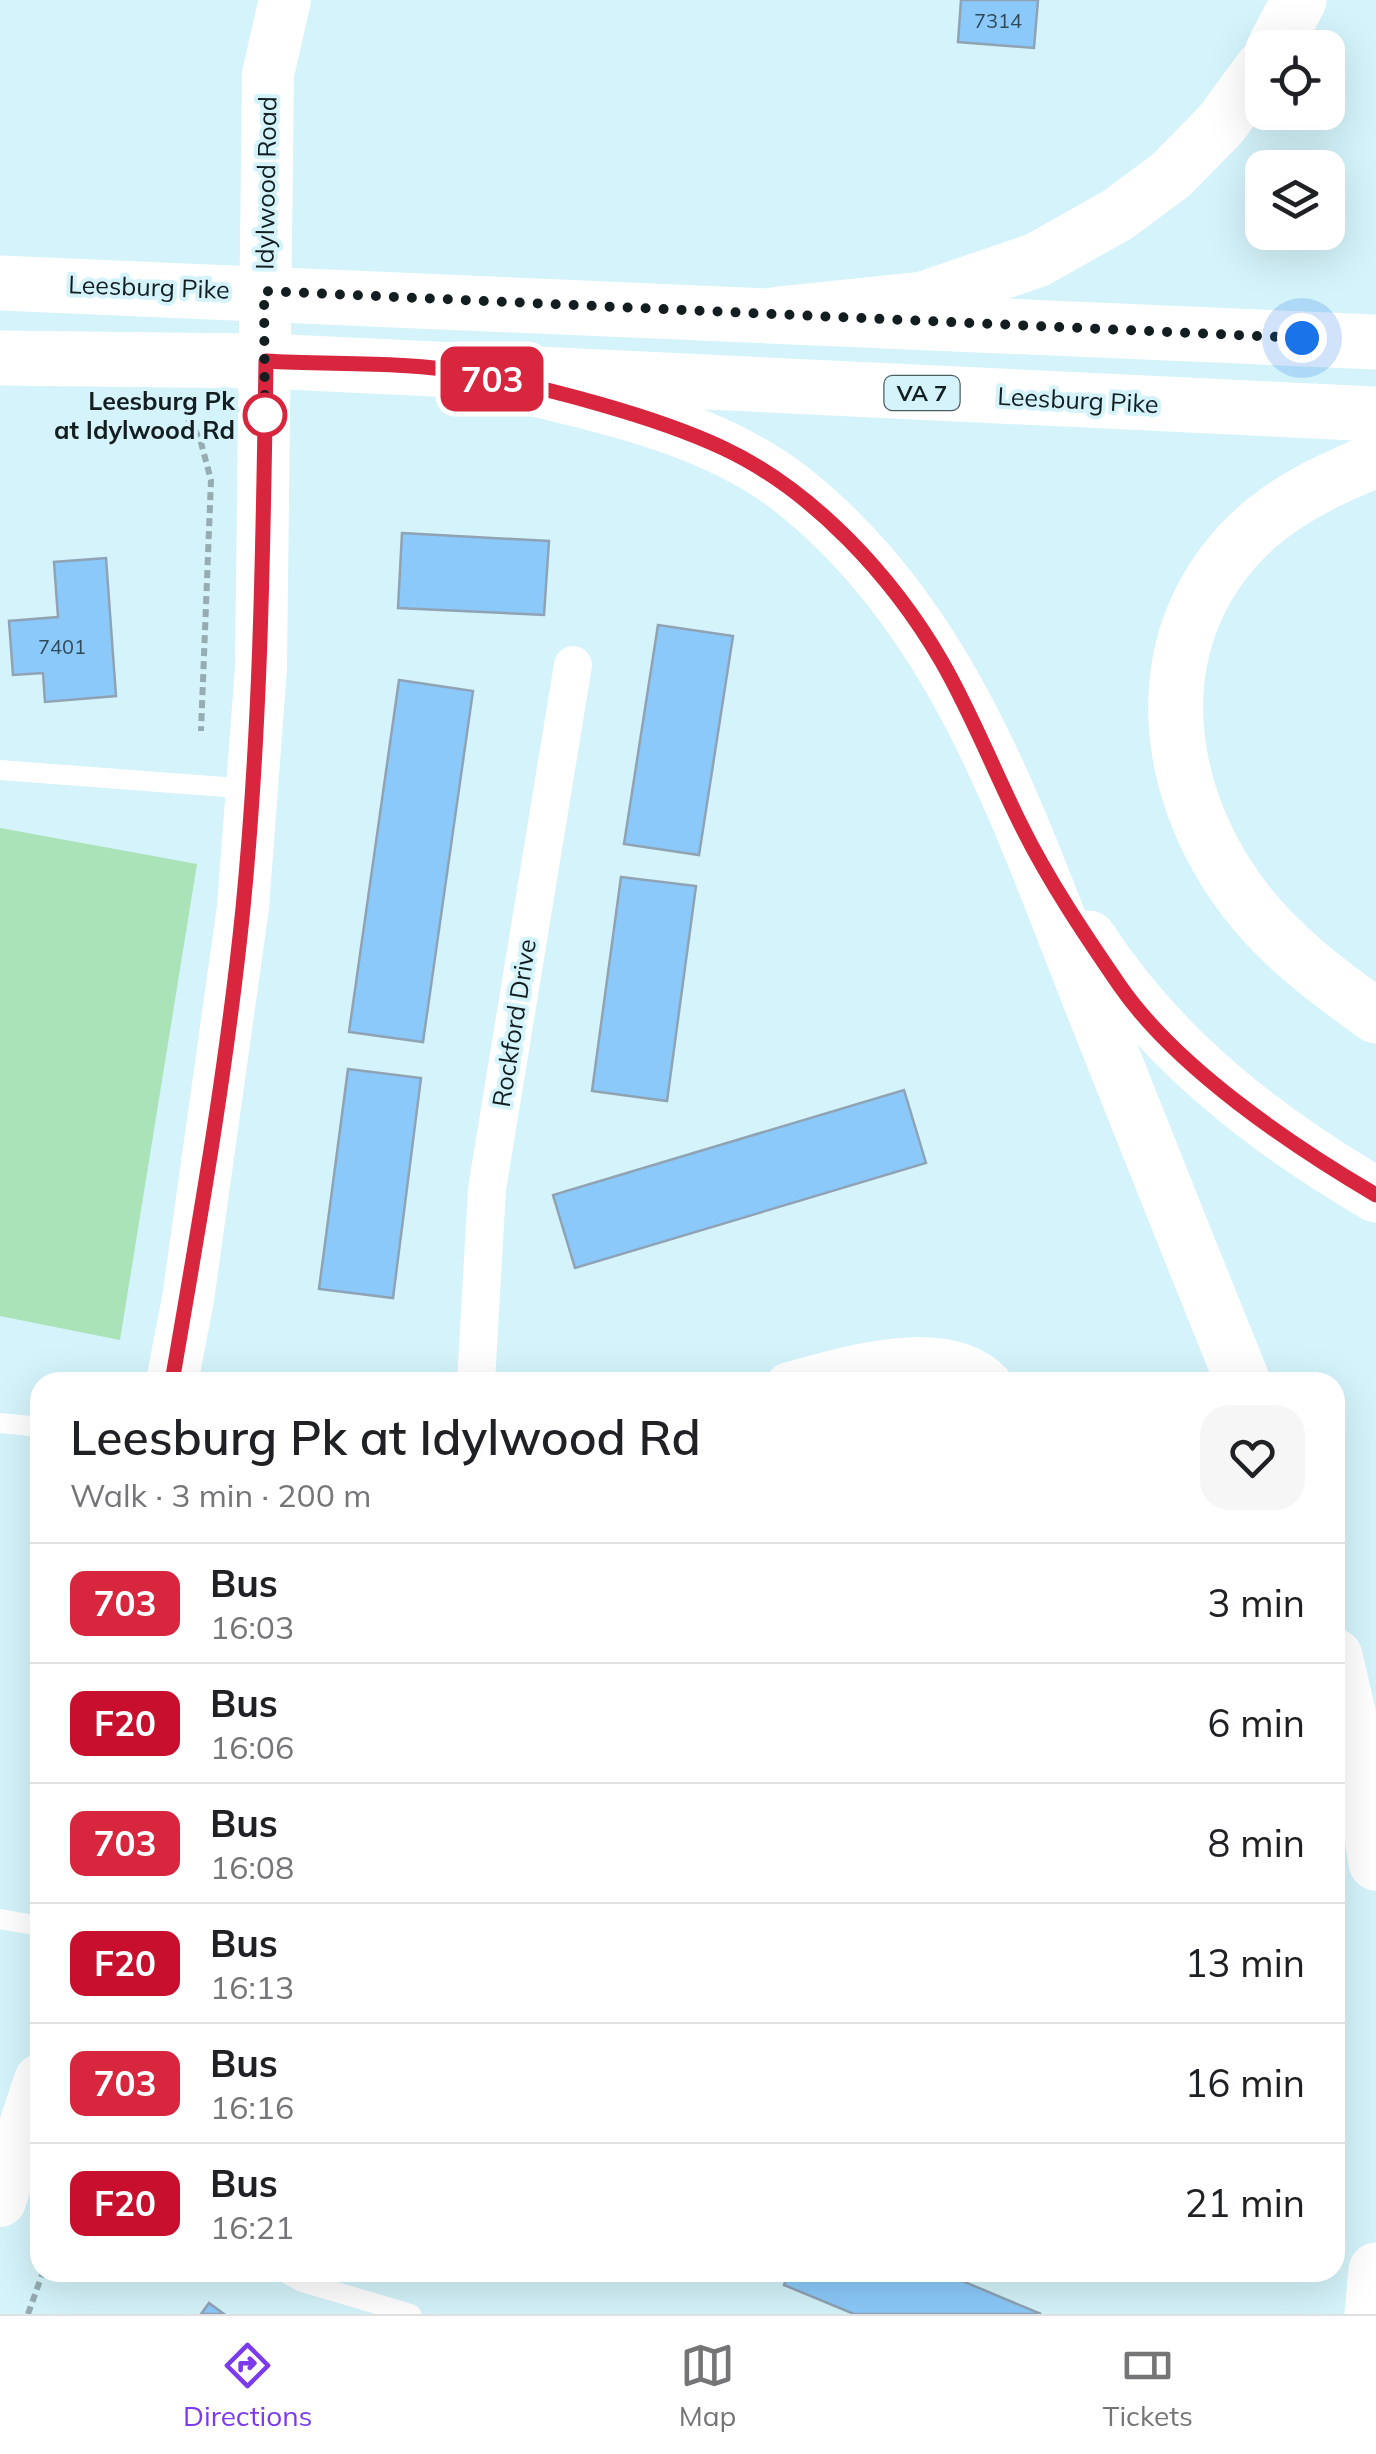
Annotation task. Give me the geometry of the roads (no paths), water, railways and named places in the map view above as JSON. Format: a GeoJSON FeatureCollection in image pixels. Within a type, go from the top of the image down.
{"type":"FeatureCollection","features":[{"type":"Feature","properties":{"kind":"main road","name":"Idylwood Road"},"geometry":{"type":"LineString","coordinates":[[177,1372],[230,1016],[261,668],[268,74],[284,0]]}},
{"type":"Feature","properties":{"kind":"main road"},"geometry":{"type":"LineString","coordinates":[[1283,30],[1299,0]]}},
{"type":"Feature","properties":{"kind":"main road"},"geometry":{"type":"LineString","coordinates":[[778,314],[923,299],[1037,260],[1117,215],[1171,175],[1222,124],[1245,92]]}},
{"type":"Feature","properties":{"kind":"main road","name":"Leesburg Pike"},"geometry":{"type":"LineString","coordinates":[[0,283],[264,291],[1376,342]]}},
{"type":"Feature","properties":{"kind":"main road","name":"Leesburg Pike"},"geometry":{"type":"LineString","coordinates":[[0,358],[266,361],[1376,414]]}},
{"type":"Feature","properties":{"kind":"main road"},"geometry":{"type":"LineString","coordinates":[[467,372],[657,422],[724,448],[790,488],[849,543],[909,613],[965,705],[1022,829],[1238,1372]]}},
{"type":"Feature","properties":{"kind":"main road"},"geometry":{"type":"LineString","coordinates":[[1376,460],[1316,486],[1258,526],[1226,558],[1200,598],[1182,644],[1174,695],[1175,744],[1194,806],[1225,870],[1246,902],[1294,953],[1376,1016]]}},
{"type":"Feature","properties":{"kind":"main road"},"geometry":{"type":"LineString","coordinates":[[1022,829],[1122,989],[1162,1034],[1245,1108],[1317,1160],[1376,1195]]}},
{"type":"Feature","properties":{"kind":"main road"},"geometry":{"type":"LineString","coordinates":[[1345,1699],[1364,1781],[1376,1863]]}},
{"type":"Feature","properties":{"kind":"main road"},"geometry":{"type":"LineString","coordinates":[[12,2182],[30,2116]]}},
{"type":"Feature","properties":{"kind":"main road"},"geometry":{"type":"LineString","coordinates":[[1372,2314],[1376,2270]]}},
{"type":"Feature","properties":{"kind":"street","name":"Rockford Drive"},"geometry":{"type":"LineString","coordinates":[[477,1372],[487,1190],[573,666]]}},
{"type":"Feature","properties":{"kind":"street"},"geometry":{"type":"LineString","coordinates":[[821,1372],[896,1356],[937,1358],[975,1372]]}},
{"type":"Feature","properties":{"kind":"lane"},"geometry":{"type":"LineString","coordinates":[[0,770],[251,789]]}},
{"type":"Feature","properties":{"kind":"lane"},"geometry":{"type":"LineString","coordinates":[[0,1423],[30,1426]]}},
{"type":"Feature","properties":{"kind":"lane"},"geometry":{"type":"LineString","coordinates":[[0,1919],[30,1924]]}},
{"type":"Feature","properties":{"kind":"lane"},"geometry":{"type":"LineString","coordinates":[[302,2282],[412,2314]]}},
{"type":"Feature","properties":{"kind":"place","name":"Leesburg Pk at Idylwood Rd"},"geometry":{"type":"Point","coordinates":[265,415]}}]}
